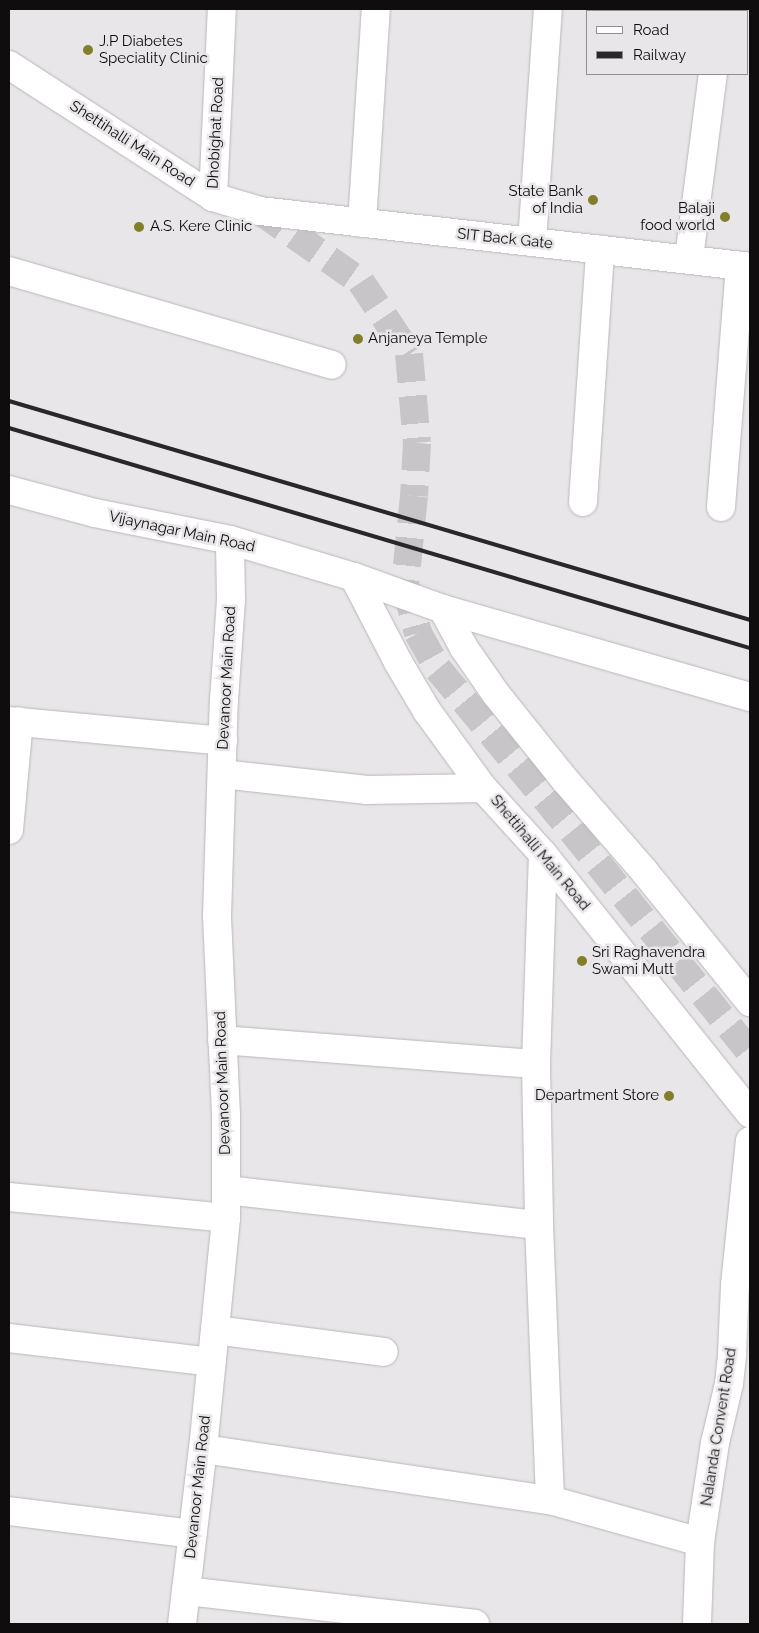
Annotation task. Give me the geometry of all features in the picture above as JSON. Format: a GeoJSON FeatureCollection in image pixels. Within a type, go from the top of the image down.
{"type":"FeatureCollection","features":[{"type":"Feature","properties":{"kind":"street","name":"Dhobighat Road"},"geometry":{"type":"LineString","coordinates":[[212,197],[222,9]]}},
{"type":"Feature","properties":{"kind":"street"},"geometry":{"type":"LineString","coordinates":[[362,223],[376,9]]}},
{"type":"Feature","properties":{"kind":"street"},"geometry":{"type":"LineString","coordinates":[[532,242],[548,9]]}},
{"type":"Feature","properties":{"kind":"street","name":"Shettihalli Main Road"},"geometry":{"type":"LineString","coordinates":[[9,65],[212,197],[260,211]]}},
{"type":"Feature","properties":{"kind":"street"},"geometry":{"type":"LineString","coordinates":[[689,258],[713,75]]}},
{"type":"Feature","properties":{"kind":"street","name":"SIT Back Gate"},"geometry":{"type":"LineString","coordinates":[[260,211],[600,250],[689,258],[745,266]]}},
{"type":"Feature","properties":{"kind":"street"},"geometry":{"type":"LineString","coordinates":[[583,502],[600,250]]}},
{"type":"Feature","properties":{"kind":"street"},"geometry":{"type":"LineString","coordinates":[[721,507],[745,266]]}},
{"type":"Feature","properties":{"kind":"street"},"geometry":{"type":"LineString","coordinates":[[9,271],[332,365]]}},
{"type":"Feature","properties":{"kind":"street","name":"Vijaynagar Main Road"},"geometry":{"type":"LineString","coordinates":[[9,490],[95,513],[230,540],[354,577],[443,609],[750,697]]}},
{"type":"Feature","properties":{"kind":"street","name":"Devanoor Main Road"},"geometry":{"type":"LineString","coordinates":[[182,1624],[203,1449],[226,1218],[217,917],[223,741],[231,600],[230,540]]}},
{"type":"Feature","properties":{"kind":"street","name":"Shettihalli Main Road"},"geometry":{"type":"LineString","coordinates":[[354,577],[398,662],[428,711],[484,788],[543,854],[750,1113]]}},
{"type":"Feature","properties":{"kind":"street"},"geometry":{"type":"LineString","coordinates":[[443,609],[464,648],[496,694],[564,780],[644,871],[750,1002]]}},
{"type":"Feature","properties":{"kind":"street"},"geometry":{"type":"LineString","coordinates":[[9,830],[14,721],[223,741]]}},
{"type":"Feature","properties":{"kind":"street"},"geometry":{"type":"LineString","coordinates":[[222,774],[367,790],[484,788]]}},
{"type":"Feature","properties":{"kind":"street"},"geometry":{"type":"LineString","coordinates":[[543,854],[536,1064],[538,1225],[550,1500]]}},
{"type":"Feature","properties":{"kind":"street"},"geometry":{"type":"LineString","coordinates":[[222,1040],[536,1064]]}},
{"type":"Feature","properties":{"kind":"street","name":"Nalanda Convent Road"},"geometry":{"type":"LineString","coordinates":[[697,1624],[700,1542],[715,1443],[729,1384],[734,1285],[750,1141]]}},
{"type":"Feature","properties":{"kind":"street"},"geometry":{"type":"LineString","coordinates":[[226,1190],[538,1225]]}},
{"type":"Feature","properties":{"kind":"street"},"geometry":{"type":"LineString","coordinates":[[9,1197],[226,1218]]}},
{"type":"Feature","properties":{"kind":"street"},"geometry":{"type":"LineString","coordinates":[[215,1330],[384,1352]]}},
{"type":"Feature","properties":{"kind":"street"},"geometry":{"type":"LineString","coordinates":[[9,1338],[212,1362]]}},
{"type":"Feature","properties":{"kind":"street"},"geometry":{"type":"LineString","coordinates":[[203,1449],[550,1500],[700,1542]]}},
{"type":"Feature","properties":{"kind":"street"},"geometry":{"type":"LineString","coordinates":[[9,1511],[193,1534]]}},
{"type":"Feature","properties":{"kind":"street"},"geometry":{"type":"LineString","coordinates":[[186,1591],[475,1624]]}},
{"type":"Feature","properties":{"kind":"tunnel"},"geometry":{"type":"LineString","coordinates":[[260,211],[361,282],[409,354],[417,443],[405,585],[418,633],[438,669],[572,831],[750,1052]]}},
{"type":"Feature","properties":{"kind":"railway"},"geometry":{"type":"LineString","coordinates":[[9,401],[750,620]]}},
{"type":"Feature","properties":{"kind":"railway"},"geometry":{"type":"LineString","coordinates":[[9,428],[750,648]]}},
{"type":"Feature","properties":{"kind":"place","name":"J.P Diabetes Speciality Clinic"},"geometry":{"type":"Point","coordinates":[88,50]}},
{"type":"Feature","properties":{"kind":"place","name":"State Bank of India"},"geometry":{"type":"Point","coordinates":[593,200]}},
{"type":"Feature","properties":{"kind":"place","name":"Balaji food world"},"geometry":{"type":"Point","coordinates":[725,217]}},
{"type":"Feature","properties":{"kind":"place","name":"A.S. Kere Clinic"},"geometry":{"type":"Point","coordinates":[139,227]}},
{"type":"Feature","properties":{"kind":"place","name":"Anjaneya Temple"},"geometry":{"type":"Point","coordinates":[358,339]}},
{"type":"Feature","properties":{"kind":"place","name":"Sri Raghavendra Swami Mutt"},"geometry":{"type":"Point","coordinates":[582,961]}},
{"type":"Feature","properties":{"kind":"place","name":"Department Store"},"geometry":{"type":"Point","coordinates":[669,1096]}}]}
